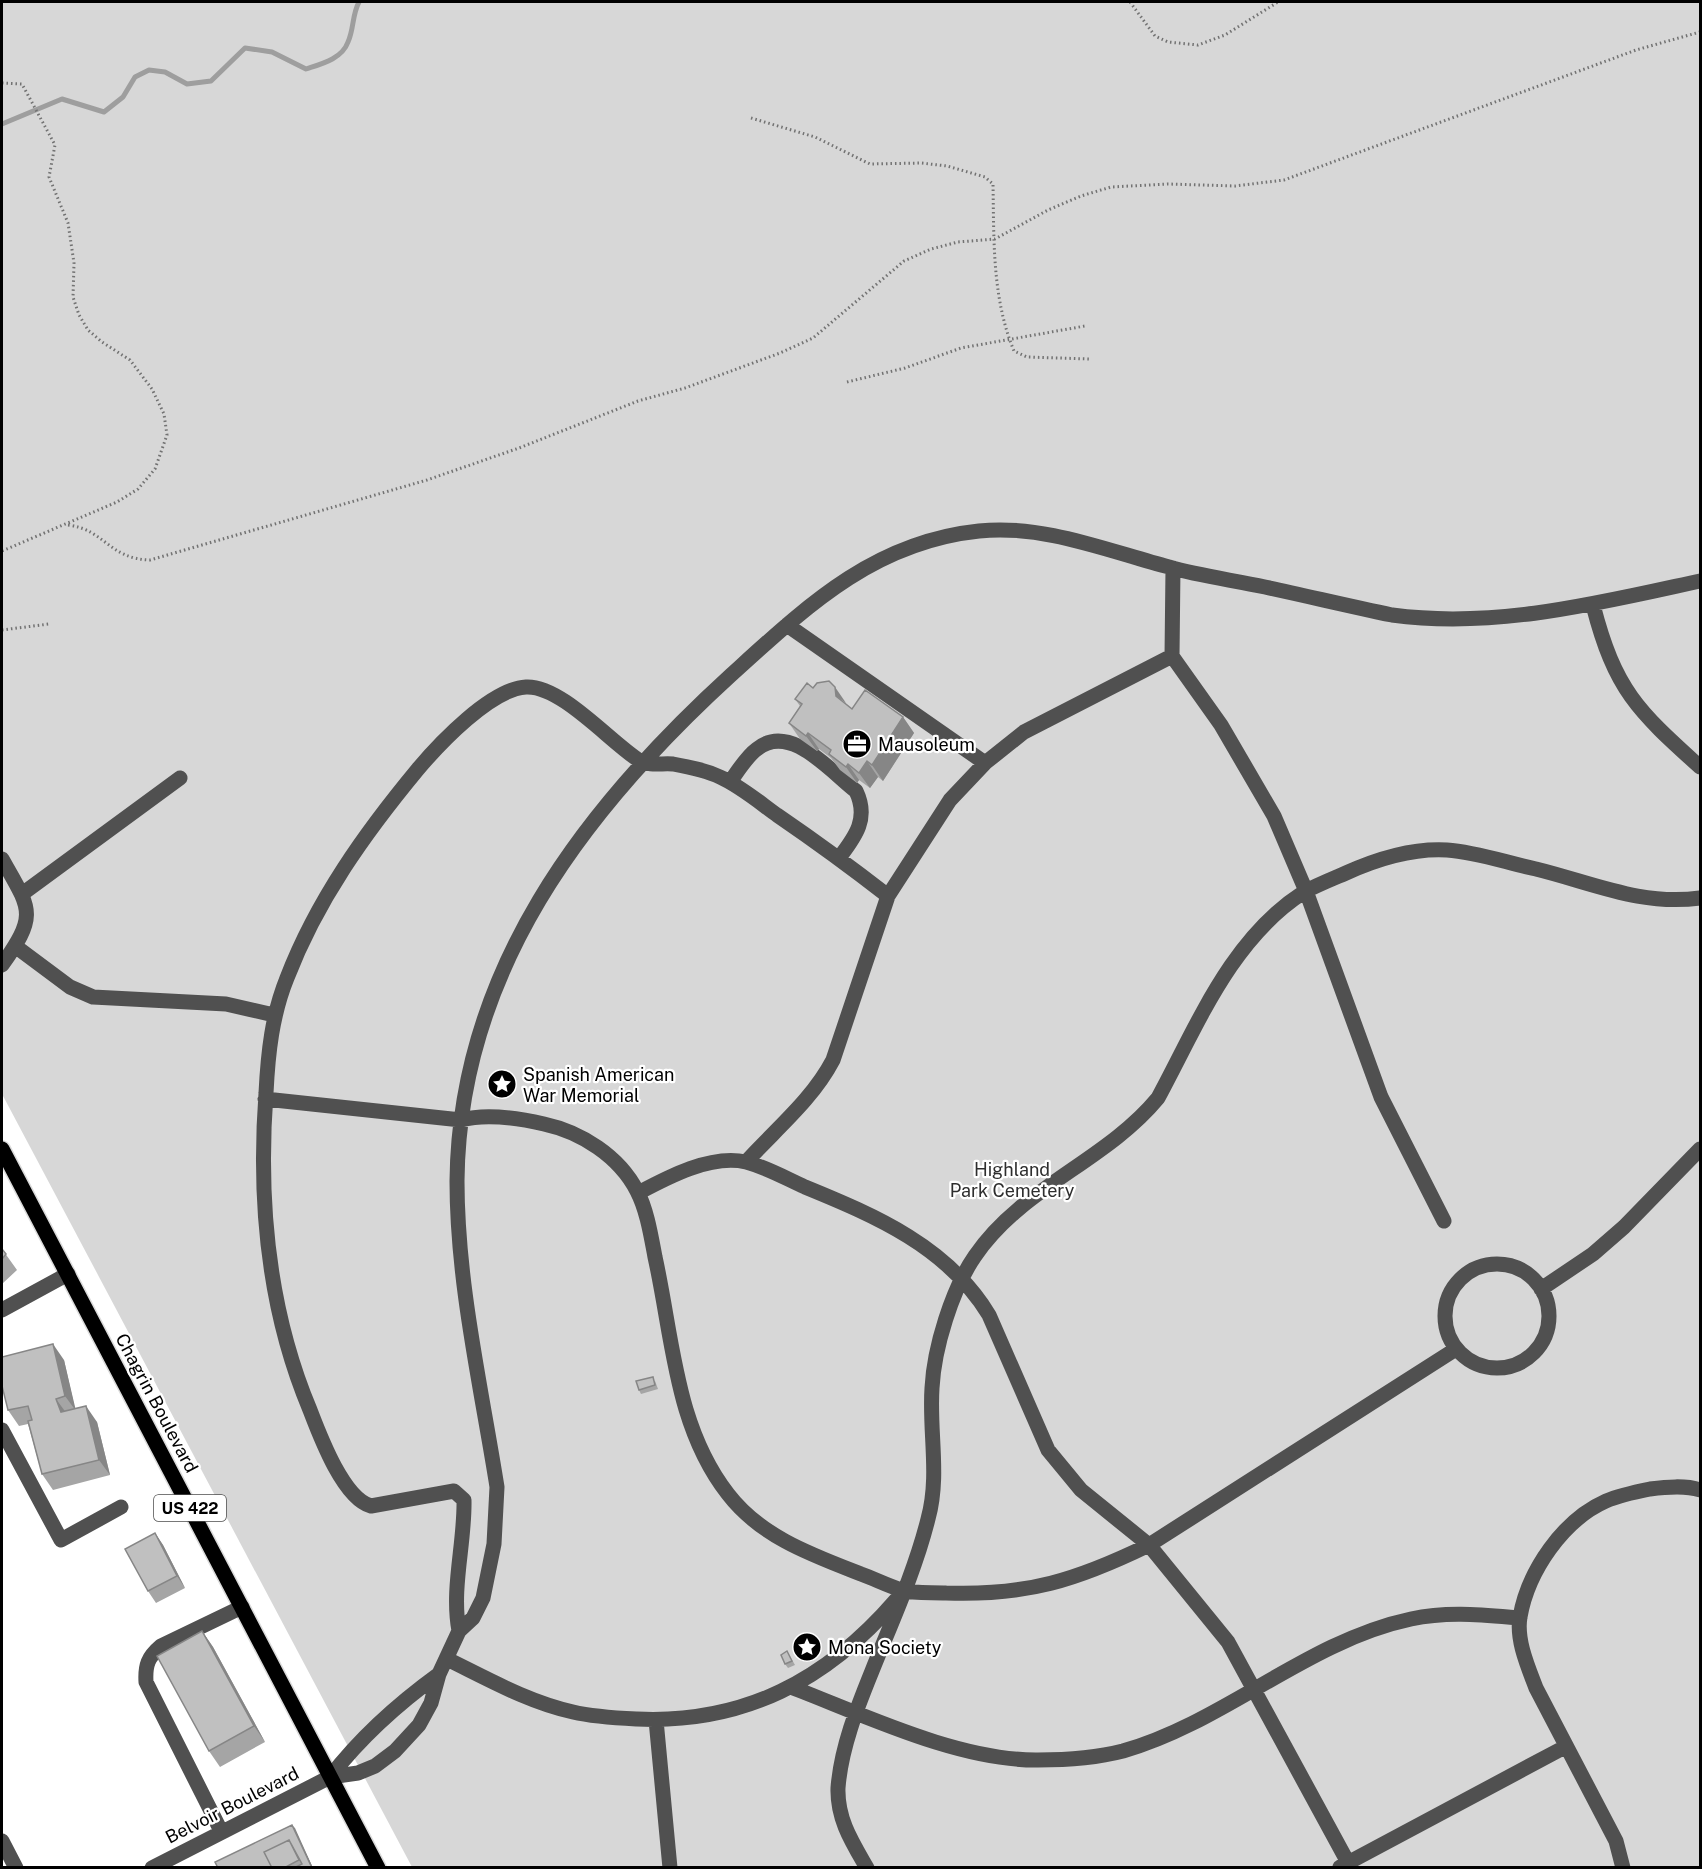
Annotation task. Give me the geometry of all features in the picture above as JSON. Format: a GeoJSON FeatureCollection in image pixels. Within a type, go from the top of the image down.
{"type":"FeatureCollection","features":[{"type":"Feature","properties":{"kind":"main road","name":"Chagrin Boulevard"},"geometry":{"type":"LineString","coordinates":[[2,1149],[378,1868]]}},
{"type":"Feature","properties":{"kind":"street"},"geometry":{"type":"LineString","coordinates":[[330,1777],[366,1770],[395,1751],[419,1725],[431,1703],[439,1674],[459,1631],[473,1618],[483,1598],[494,1544],[497,1487],[463,1276],[457,1181],[461,1120],[480,1024],[519,933],[585,831],[695,709],[787,625],[843,580],[878,560],[909,546],[979,531],[1042,534],[1087,543],[1173,568],[1380,613],[1427,620],[1493,618],[1593,605],[1701,581]]}},
{"type":"Feature","properties":{"kind":"street"},"geometry":{"type":"LineString","coordinates":[[1173,568],[1172,656],[1250,770],[1274,816],[1306,891],[1381,1097],[1444,1221]]}},
{"type":"Feature","properties":{"kind":"street"},"geometry":{"type":"LineString","coordinates":[[1593,605],[1612,667],[1634,703],[1661,733],[1701,767]]}},
{"type":"Feature","properties":{"kind":"street"},"geometry":{"type":"LineString","coordinates":[[787,625],[985,763]]}},
{"type":"Feature","properties":{"kind":"street"},"geometry":{"type":"LineString","coordinates":[[746,1162],[790,1117],[824,1077],[837,1049],[888,896],[951,800],[985,763],[1024,732],[1172,656]]}},
{"type":"Feature","properties":{"kind":"street"},"geometry":{"type":"LineString","coordinates":[[459,1631],[455,1613],[464,1500],[460,1494],[441,1491],[371,1506],[359,1502],[335,1464],[299,1386],[284,1339],[269,1254],[261,1169],[265,1099],[274,1015],[310,925],[359,844],[425,760],[498,695],[524,687],[539,688],[551,694],[644,764],[673,764],[699,769],[730,782],[839,858],[888,896]]}},
{"type":"Feature","properties":{"kind":"street"},"geometry":{"type":"LineString","coordinates":[[730,782],[750,756],[765,743],[780,739],[798,745],[856,791],[860,800],[861,824],[839,858]]}},
{"type":"Feature","properties":{"kind":"street"},"geometry":{"type":"LineString","coordinates":[[22,894],[180,778]]}},
{"type":"Feature","properties":{"kind":"street"},"geometry":{"type":"LineString","coordinates":[[867,1868],[847,1833],[838,1806],[841,1769],[855,1712],[904,1591],[929,1517],[934,1456],[932,1388],[940,1342],[961,1279],[990,1237],[1025,1202],[1127,1130],[1144,1115],[1158,1098],[1203,1014],[1245,944],[1265,923],[1306,891],[1374,861],[1420,851],[1448,850],[1558,874],[1642,899],[1676,902],[1701,898]]}},
{"type":"Feature","properties":{"kind":"street"},"geometry":{"type":"LineString","coordinates":[[2,859],[22,894],[28,916],[24,932],[2,965]]}},
{"type":"Feature","properties":{"kind":"street"},"geometry":{"type":"LineString","coordinates":[[15,946],[70,987],[93,997],[226,1004],[274,1015]]}},
{"type":"Feature","properties":{"kind":"street"},"geometry":{"type":"LineString","coordinates":[[265,1099],[461,1120],[486,1117],[561,1128],[603,1152],[628,1177],[638,1193],[657,1266],[684,1405],[716,1476],[740,1508],[773,1535],[821,1559],[904,1591],[1004,1593],[1043,1587],[1080,1576],[1149,1545],[1456,1348]]}},
{"type":"Feature","properties":{"kind":"street"},"geometry":{"type":"LineString","coordinates":[[1541,1289],[1593,1254],[1624,1227],[1701,1149]]}},
{"type":"Feature","properties":{"kind":"street"},"geometry":{"type":"LineString","coordinates":[[638,1193],[663,1180],[716,1162],[746,1162],[849,1205],[914,1239],[944,1261],[977,1295],[1048,1450],[1081,1490],[1149,1545],[1208,1615],[1255,1689],[1346,1866],[1565,1747]]}},
{"type":"Feature","properties":{"kind":"street"},"geometry":{"type":"LineString","coordinates":[[1488,1264],[1504,1264],[1532,1277],[1541,1289],[1547,1304],[1549,1320],[1545,1336],[1536,1350],[1510,1366],[1496,1368],[1467,1359],[1456,1348],[1448,1335],[1445,1320],[1448,1297],[1461,1278],[1488,1264]]}},
{"type":"Feature","properties":{"kind":"street"},"geometry":{"type":"LineString","coordinates":[[2,1310],[68,1274]]}},
{"type":"Feature","properties":{"kind":"street"},"geometry":{"type":"LineString","coordinates":[[2,1430],[61,1539],[121,1507]]}},
{"type":"Feature","properties":{"kind":"street"},"geometry":{"type":"LineString","coordinates":[[1623,1868],[1616,1841],[1565,1747],[1526,1663],[1520,1618],[1534,1574],[1545,1557],[1582,1516],[1604,1502],[1639,1491],[1680,1487],[1701,1490]]}},
{"type":"Feature","properties":{"kind":"street"},"geometry":{"type":"LineString","coordinates":[[447,1659],[517,1694],[564,1710],[615,1718],[656,1720],[712,1715],[761,1700],[791,1687],[842,1653],[882,1616],[904,1591]]}},
{"type":"Feature","properties":{"kind":"street"},"geometry":{"type":"LineString","coordinates":[[222,1831],[146,1682],[145,1667],[150,1654],[162,1646],[242,1607]]}},
{"type":"Feature","properties":{"kind":"street"},"geometry":{"type":"LineString","coordinates":[[791,1687],[962,1749],[997,1757],[1036,1760],[1098,1756],[1141,1745],[1357,1636],[1410,1619],[1461,1613],[1520,1618]]}},
{"type":"Feature","properties":{"kind":"street"},"geometry":{"type":"LineString","coordinates":[[330,1777],[354,1749],[419,1688],[439,1674]]}},
{"type":"Feature","properties":{"kind":"street"},"geometry":{"type":"LineString","coordinates":[[656,1720],[670,1868]]}},
{"type":"Feature","properties":{"kind":"street","name":"Belvoir Boulevard"},"geometry":{"type":"LineString","coordinates":[[152,1868],[330,1777]]}},
{"type":"Feature","properties":{"kind":"street"},"geometry":{"type":"LineString","coordinates":[[2,1841],[16,1868]]}},
{"type":"Feature","properties":{"kind":"path"},"geometry":{"type":"LineString","coordinates":[[1130,2],[1155,36],[1168,42],[1198,45],[1225,35],[1278,2]]}},
{"type":"Feature","properties":{"kind":"path"},"geometry":{"type":"LineString","coordinates":[[68,525],[82,526],[128,558],[150,560],[371,498],[519,448],[638,401],[685,388],[780,353],[813,338],[904,261],[931,249],[958,242],[995,239],[1048,210],[1111,187],[1168,184],[1235,186],[1284,180],[1636,50],[1701,32]]}},
{"type":"Feature","properties":{"kind":"path"},"geometry":{"type":"LineString","coordinates":[[2,83],[22,84],[55,145],[49,177],[68,223],[74,263],[73,297],[79,315],[95,336],[130,360],[152,389],[164,414],[167,435],[155,469],[138,489],[117,502],[68,525],[2,551]]}},
{"type":"Feature","properties":{"kind":"path"},"geometry":{"type":"LineString","coordinates":[[751,118],[815,137],[870,164],[921,162],[947,166],[986,177],[993,184],[996,280],[1014,351],[1027,357],[1090,359]]}},
{"type":"Feature","properties":{"kind":"path"},"geometry":{"type":"LineString","coordinates":[[847,382],[905,368],[961,348],[1085,326]]}},
{"type":"Feature","properties":{"kind":"path"},"geometry":{"type":"LineString","coordinates":[[2,630],[48,624]]}},
{"type":"Feature","properties":{"kind":"green space","name":"Highland Park Cemetery"},"geometry":{"type":"Polygon","coordinates":[[[2,2],[1700,2],[1700,1867],[412,1867],[2,1094],[2,2]]]}},
{"type":"Feature","properties":{"kind":"building","name":"Mausoleum"},"geometry":{"type":"Polygon","coordinates":[[[829,681],[835,687],[836,696],[852,709],[865,690],[903,717],[872,765],[867,761],[859,773],[848,764],[846,767],[829,754],[831,750],[808,733],[806,736],[789,723],[802,704],[795,699],[807,683],[813,688],[817,683],[829,681]]]}},
{"type":"Feature","properties":{"kind":"building"},"geometry":{"type":"Polygon","coordinates":[[[53,1344],[65,1396],[56,1399],[61,1412],[86,1406],[99,1460],[42,1474],[28,1421],[32,1420],[28,1406],[8,1410],[2,1386],[2,1357],[53,1344]]]}},
{"type":"Feature","properties":{"kind":"building"},"geometry":{"type":"Polygon","coordinates":[[[653,1377],[655,1385],[639,1390],[636,1381],[653,1377]]]}},
{"type":"Feature","properties":{"kind":"building"},"geometry":{"type":"Polygon","coordinates":[[[155,1533],[177,1576],[148,1591],[125,1549],[155,1533]]]}},
{"type":"Feature","properties":{"kind":"building"},"geometry":{"type":"Polygon","coordinates":[[[202,1631],[254,1726],[209,1751],[157,1656],[202,1631]]]}},
{"type":"Feature","properties":{"kind":"building"},"geometry":{"type":"Polygon","coordinates":[[[787,1651],[792,1661],[785,1664],[781,1655],[787,1651]]]}},
{"type":"Feature","properties":{"kind":"building"},"geometry":{"type":"Polygon","coordinates":[[[292,1825],[312,1868],[294,1868],[302,1864],[289,1840],[264,1852],[272,1868],[218,1868],[215,1862],[292,1825]]]}},
{"type":"Feature","properties":{"kind":"building"},"geometry":{"type":"Polygon","coordinates":[[[289,1840],[299,1860],[284,1868],[272,1868],[264,1852],[289,1840]]]}},
{"type":"Feature","properties":{"kind":"waterway"},"geometry":{"type":"LineString","coordinates":[[2,124],[62,99],[104,112],[123,97],[135,77],[149,70],[165,72],[187,84],[211,81],[245,48],[272,52],[306,69],[318,65],[336,57],[345,48],[359,2]]}},
{"type":"Feature","properties":{"kind":"place","name":"Mausoleum"},"geometry":{"type":"Point","coordinates":[857,744]}},
{"type":"Feature","properties":{"kind":"place","name":"Spanish American War Memorial"},"geometry":{"type":"Point","coordinates":[502,1084]}},
{"type":"Feature","properties":{"kind":"place","name":"Mona Society"},"geometry":{"type":"Point","coordinates":[807,1647]}}]}
